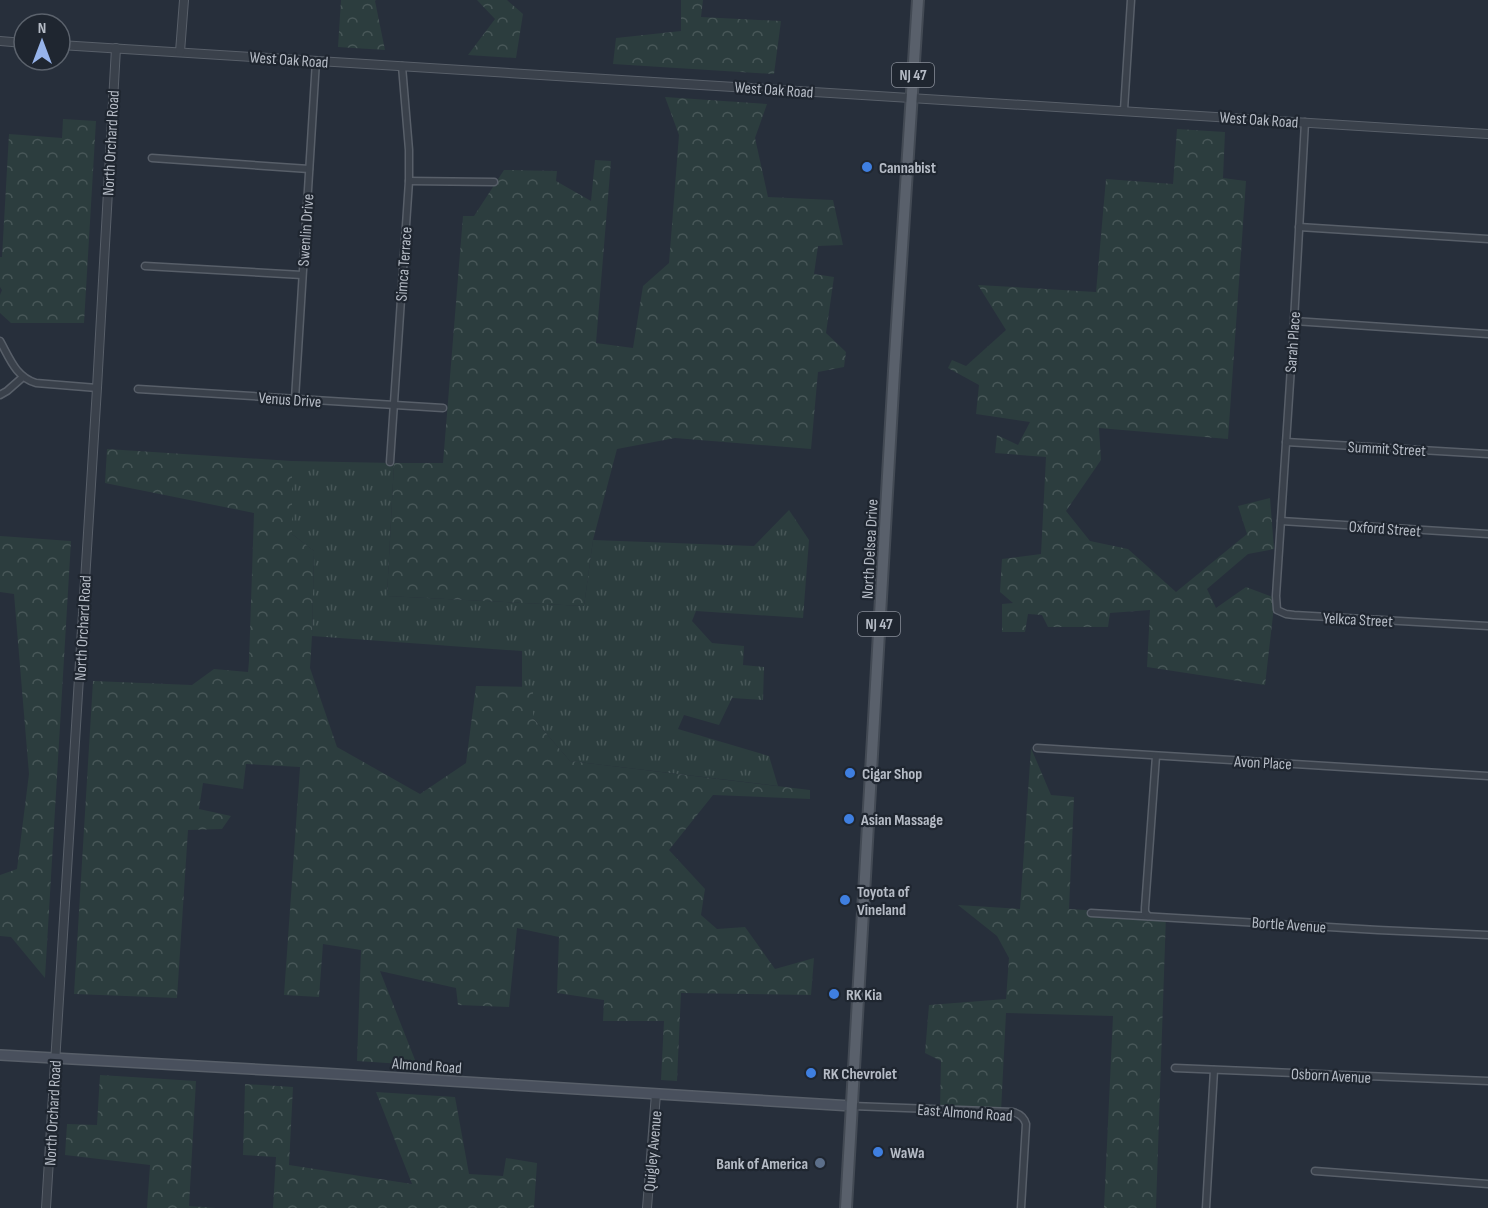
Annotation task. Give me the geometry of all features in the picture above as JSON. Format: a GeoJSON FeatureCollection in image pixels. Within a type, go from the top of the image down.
{"type":"FeatureCollection","features":[{"type":"Feature","properties":{"kind":"main road","name":"North Delsea Drive"},"geometry":{"type":"LineString","coordinates":[[846,1208],[894,371],[918,0]]}},
{"type":"Feature","properties":{"kind":"main road","name":"Almond Road"},"geometry":{"type":"LineString","coordinates":[[0,1055],[852,1106]]}},
{"type":"Feature","properties":{"kind":"street"},"geometry":{"type":"LineString","coordinates":[[180,52],[184,0]]}},
{"type":"Feature","properties":{"kind":"street"},"geometry":{"type":"LineString","coordinates":[[1124,110],[1131,0]]}},
{"type":"Feature","properties":{"kind":"street","name":"West Oak Road"},"geometry":{"type":"LineString","coordinates":[[72,46],[1488,134]]}},
{"type":"Feature","properties":{"kind":"street","name":"North Orchard Road"},"geometry":{"type":"LineString","coordinates":[[46,1208],[116,48]]}},
{"type":"Feature","properties":{"kind":"street","name":"Swenlin Drive"},"geometry":{"type":"LineString","coordinates":[[295,399],[316,61]]}},
{"type":"Feature","properties":{"kind":"street","name":"Simca Terrace"},"geometry":{"type":"LineString","coordinates":[[390,462],[409,181],[409,150],[402,66]]}},
{"type":"Feature","properties":{"kind":"street","name":"Sarah Place"},"geometry":{"type":"LineString","coordinates":[[1278,562],[1305,122]]}},
{"type":"Feature","properties":{"kind":"street"},"geometry":{"type":"LineString","coordinates":[[152,158],[309,169]]}},
{"type":"Feature","properties":{"kind":"street"},"geometry":{"type":"LineString","coordinates":[[409,181],[494,182]]}},
{"type":"Feature","properties":{"kind":"street"},"geometry":{"type":"LineString","coordinates":[[1299,227],[1488,239]]}},
{"type":"Feature","properties":{"kind":"street"},"geometry":{"type":"LineString","coordinates":[[145,266],[302,275]]}},
{"type":"Feature","properties":{"kind":"street"},"geometry":{"type":"LineString","coordinates":[[1294,321],[1488,334]]}},
{"type":"Feature","properties":{"kind":"street"},"geometry":{"type":"LineString","coordinates":[[0,341],[15,369],[27,381],[96,388]]}},
{"type":"Feature","properties":{"kind":"street"},"geometry":{"type":"LineString","coordinates":[[0,395],[23,377]]}},
{"type":"Feature","properties":{"kind":"street","name":"Venus Drive"},"geometry":{"type":"LineString","coordinates":[[138,389],[443,408]]}},
{"type":"Feature","properties":{"kind":"street","name":"Summit Street"},"geometry":{"type":"LineString","coordinates":[[1286,442],[1488,454]]}},
{"type":"Feature","properties":{"kind":"street","name":"Oxford Street"},"geometry":{"type":"LineString","coordinates":[[1281,521],[1488,534]]}},
{"type":"Feature","properties":{"kind":"street","name":"Yelkca Street"},"geometry":{"type":"LineString","coordinates":[[1278,562],[1277,610],[1286,614],[1488,626]]}},
{"type":"Feature","properties":{"kind":"street","name":"Avon Place"},"geometry":{"type":"LineString","coordinates":[[1037,748],[1488,776]]}},
{"type":"Feature","properties":{"kind":"street"},"geometry":{"type":"LineString","coordinates":[[1148,916],[1145,908],[1156,756]]}},
{"type":"Feature","properties":{"kind":"street","name":"Bortle Avenue"},"geometry":{"type":"LineString","coordinates":[[1090,913],[1488,935]]}},
{"type":"Feature","properties":{"kind":"street","name":"Osborn Avenue"},"geometry":{"type":"LineString","coordinates":[[1175,1068],[1488,1081]]}},
{"type":"Feature","properties":{"kind":"street"},"geometry":{"type":"LineString","coordinates":[[1206,1208],[1214,1070]]}},
{"type":"Feature","properties":{"kind":"street","name":"Quigley Avenue"},"geometry":{"type":"LineString","coordinates":[[647,1208],[656,1094]]}},
{"type":"Feature","properties":{"kind":"street","name":"East Almond Road"},"geometry":{"type":"LineString","coordinates":[[852,1106],[1018,1113],[1026,1124],[1021,1208]]}},
{"type":"Feature","properties":{"kind":"street"},"geometry":{"type":"LineString","coordinates":[[1315,1171],[1488,1184]]}},
{"type":"Feature","properties":{"kind":"green space"},"geometry":{"type":"Polygon","coordinates":[[[341,0],[376,0],[385,50],[338,47],[341,0]]]}},
{"type":"Feature","properties":{"kind":"green space"},"geometry":{"type":"Polygon","coordinates":[[[477,0],[507,0],[523,14],[516,58],[468,55],[495,19],[477,0]]]}},
{"type":"Feature","properties":{"kind":"green space"},"geometry":{"type":"Polygon","coordinates":[[[681,0],[703,0],[701,17],[781,21],[774,74],[613,64],[616,38],[681,31],[681,0]]]}},
{"type":"Feature","properties":{"kind":"green space"},"geometry":{"type":"Polygon","coordinates":[[[665,97],[767,104],[755,138],[768,197],[833,200],[843,245],[818,246],[814,274],[834,277],[826,333],[846,352],[844,367],[818,372],[811,449],[675,438],[617,449],[593,540],[584,606],[387,596],[394,463],[443,463],[463,216],[474,216],[504,170],[557,171],[556,181],[591,201],[595,160],[611,161],[596,343],[633,348],[643,286],[669,263],[679,135],[665,97]]]}},
{"type":"Feature","properties":{"kind":"green space"},"geometry":{"type":"Polygon","coordinates":[[[63,119],[96,121],[84,323],[11,323],[0,313],[2,290],[0,287],[0,257],[2,257],[9,134],[62,138],[63,119]]]}},
{"type":"Feature","properties":{"kind":"green space"},"geometry":{"type":"Polygon","coordinates":[[[1177,129],[1225,132],[1223,178],[1246,181],[1228,439],[1099,428],[1101,460],[1066,511],[1090,541],[1128,549],[1176,592],[1247,534],[1238,506],[1270,498],[1274,549],[1248,554],[1207,589],[1216,608],[1246,587],[1275,598],[1265,685],[1147,667],[1150,610],[1110,613],[1108,627],[1048,627],[1042,615],[1028,614],[1025,632],[1002,632],[1002,604],[1013,603],[1000,592],[1002,559],[1041,554],[1046,457],[995,453],[997,435],[1018,445],[1030,422],[976,414],[979,385],[948,368],[952,360],[966,366],[1006,330],[978,285],[1096,292],[1106,179],[1173,184],[1177,129]]]}},
{"type":"Feature","properties":{"kind":"green space"},"geometry":{"type":"Polygon","coordinates":[[[107,449],[292,461],[292,534],[314,551],[310,668],[337,747],[420,794],[466,763],[476,686],[533,687],[533,718],[570,761],[810,790],[810,799],[713,795],[669,850],[705,889],[701,915],[717,929],[745,927],[775,969],[814,958],[811,995],[681,993],[677,1081],[661,1080],[664,1021],[603,1021],[604,1000],[557,993],[559,937],[517,928],[509,1007],[458,1005],[456,988],[380,971],[417,1065],[357,1061],[361,950],[323,944],[319,997],[284,995],[300,767],[246,764],[243,789],[203,783],[199,809],[231,816],[222,829],[188,830],[177,998],[74,994],[93,681],[192,685],[214,669],[248,672],[249,661],[254,513],[105,483],[107,449]]]}},
{"type":"Feature","properties":{"kind":"green space"},"geometry":{"type":"Polygon","coordinates":[[[292,461],[394,463],[387,596],[584,606],[593,540],[754,546],[789,510],[809,540],[803,618],[696,611],[692,621],[712,643],[744,646],[743,665],[764,667],[763,700],[732,698],[719,725],[684,715],[678,729],[769,756],[778,786],[570,761],[533,718],[533,687],[522,687],[522,651],[312,636],[314,551],[292,534],[292,461]]]}},
{"type":"Feature","properties":{"kind":"green space"},"geometry":{"type":"Polygon","coordinates":[[[0,536],[71,541],[45,978],[11,937],[0,936],[0,875],[17,869],[29,774],[14,594],[0,592],[0,536]]]}},
{"type":"Feature","properties":{"kind":"green space"},"geometry":{"type":"Polygon","coordinates":[[[1031,748],[1051,795],[1074,797],[1069,909],[1166,915],[1156,1208],[1104,1208],[1113,1016],[1006,1013],[1001,1112],[940,1110],[941,1061],[925,1053],[929,1005],[1006,999],[1009,958],[997,936],[958,905],[1020,909],[1031,748]]]}},
{"type":"Feature","properties":{"kind":"green space"},"geometry":{"type":"Polygon","coordinates":[[[100,1075],[196,1081],[189,1206],[216,1208],[147,1208],[150,1165],[65,1155],[67,1124],[97,1125],[100,1075]]]}},
{"type":"Feature","properties":{"kind":"green space"},"geometry":{"type":"Polygon","coordinates":[[[245,1084],[293,1087],[289,1165],[412,1184],[376,1092],[455,1097],[469,1174],[503,1176],[506,1158],[537,1163],[534,1208],[273,1208],[276,1157],[243,1155],[245,1084]]]}},
{"type":"Feature","properties":{"kind":"place","name":"Cannabist"},"geometry":{"type":"Point","coordinates":[867,167]}},
{"type":"Feature","properties":{"kind":"place","name":"Cigar Shop"},"geometry":{"type":"Point","coordinates":[850,773]}},
{"type":"Feature","properties":{"kind":"place","name":"Asian Massage"},"geometry":{"type":"Point","coordinates":[849,819]}},
{"type":"Feature","properties":{"kind":"place","name":"Toyota of Vineland"},"geometry":{"type":"Point","coordinates":[845,900]}},
{"type":"Feature","properties":{"kind":"place","name":"RK Kia"},"geometry":{"type":"Point","coordinates":[834,994]}},
{"type":"Feature","properties":{"kind":"place","name":"RK Chevrolet"},"geometry":{"type":"Point","coordinates":[811,1073]}},
{"type":"Feature","properties":{"kind":"place","name":"WaWa"},"geometry":{"type":"Point","coordinates":[878,1152]}},
{"type":"Feature","properties":{"kind":"place","name":"Bank of America"},"geometry":{"type":"Point","coordinates":[820,1163]}}]}
